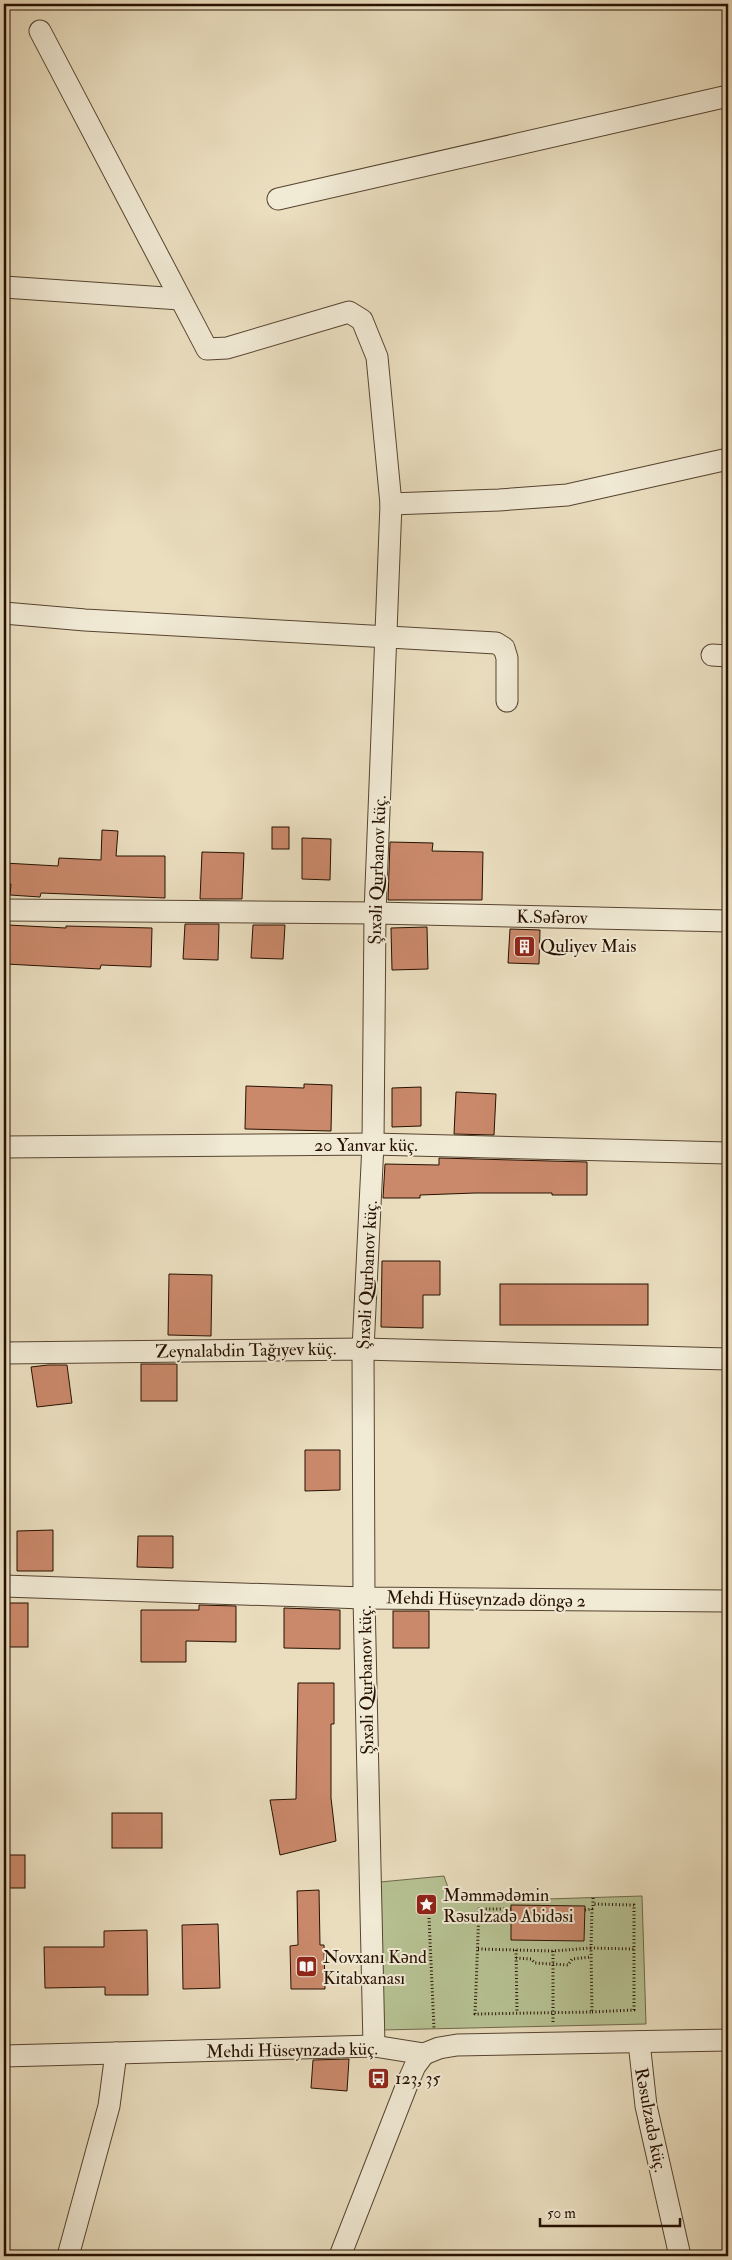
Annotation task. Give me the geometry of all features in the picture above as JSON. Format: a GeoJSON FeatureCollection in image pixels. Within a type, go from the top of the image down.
{"type":"FeatureCollection","features":[{"type":"Feature","properties":{"kind":"street"},"geometry":{"type":"LineString","coordinates":[[40,31],[180,299]]}},
{"type":"Feature","properties":{"kind":"street"},"geometry":{"type":"LineString","coordinates":[[278,199],[728,96]]}},
{"type":"Feature","properties":{"kind":"street"},"geometry":{"type":"LineString","coordinates":[[4,287],[180,299]]}},
{"type":"Feature","properties":{"kind":"street","name":"Şıxəli Qurbanov küç."},"geometry":{"type":"LineString","coordinates":[[180,299],[207,350],[227,348],[349,312],[362,320],[377,357],[391,504],[375,913],[373,1144],[363,1349],[364,1598],[374,2046]]}},
{"type":"Feature","properties":{"kind":"street"},"geometry":{"type":"LineString","coordinates":[[391,504],[500,500],[567,494],[728,459]]}},
{"type":"Feature","properties":{"kind":"street"},"geometry":{"type":"LineString","coordinates":[[4,613],[94,621],[496,643],[504,648],[507,658],[507,701]]}},
{"type":"Feature","properties":{"kind":"street","name":"K.Səfərov"},"geometry":{"type":"LineString","coordinates":[[4,910],[375,913],[728,921]]}},
{"type":"Feature","properties":{"kind":"street","name":"20 Yanvar küç."},"geometry":{"type":"LineString","coordinates":[[4,1147],[373,1144],[728,1153]]}},
{"type":"Feature","properties":{"kind":"street","name":"Zeynalabdin Tağıyev küç."},"geometry":{"type":"LineString","coordinates":[[4,1353],[363,1349],[728,1359]]}},
{"type":"Feature","properties":{"kind":"street","name":"Mehdi Hüseynzadə döngə 2"},"geometry":{"type":"LineString","coordinates":[[4,1586],[364,1598],[728,1602]]}},
{"type":"Feature","properties":{"kind":"street","name":"Mehdi Hüseynzadə küç."},"geometry":{"type":"LineString","coordinates":[[4,2056],[374,2046],[424,2054],[438,2048],[457,2044],[728,2040]]}},
{"type":"Feature","properties":{"kind":"street","name":"Rəsulzadə küç."},"geometry":{"type":"LineString","coordinates":[[639,2042],[646,2106],[680,2256]]}},
{"type":"Feature","properties":{"kind":"street"},"geometry":{"type":"LineString","coordinates":[[68,2256],[109,2106],[116,2053]]}},
{"type":"Feature","properties":{"kind":"street"},"geometry":{"type":"LineString","coordinates":[[340,2256],[408,2082],[415,2066],[424,2054]]}},
{"type":"Feature","properties":{"kind":"path"},"geometry":{"type":"LineString","coordinates":[[592,2012],[591,1948],[593,1898]]}},
{"type":"Feature","properties":{"kind":"path"},"geometry":{"type":"LineString","coordinates":[[511,1909],[479,1909],[475,2014],[634,2010],[634,1905],[593,1907],[585,1910]]}},
{"type":"Feature","properties":{"kind":"path"},"geometry":{"type":"LineString","coordinates":[[430,1918],[434,2028]]}},
{"type":"Feature","properties":{"kind":"path"},"geometry":{"type":"LineString","coordinates":[[478,1949],[552,1951],[591,1948],[634,1949]]}},
{"type":"Feature","properties":{"kind":"path"},"geometry":{"type":"LineString","coordinates":[[516,1950],[517,2012]]}},
{"type":"Feature","properties":{"kind":"path"},"geometry":{"type":"LineString","coordinates":[[552,1951],[554,2044]]}},
{"type":"Feature","properties":{"kind":"path"},"geometry":{"type":"LineString","coordinates":[[516,1958],[531,1959],[535,1963],[568,1965],[572,1959],[591,1957]]}},
{"type":"Feature","properties":{"kind":"green space"},"geometry":{"type":"Polygon","coordinates":[[[444,1876],[453,1902],[642,1896],[646,2024],[382,2030],[380,1882],[444,1876]]]}},
{"type":"Feature","properties":{"kind":"building"},"geometry":{"type":"Polygon","coordinates":[[[272,827],[289,827],[289,849],[272,849],[272,827]]]}},
{"type":"Feature","properties":{"kind":"building"},"geometry":{"type":"Polygon","coordinates":[[[102,830],[118,831],[116,856],[165,856],[165,898],[41,893],[40,897],[10,895],[11,884],[4,884],[4,863],[58,866],[59,858],[101,860],[102,830]]]}},
{"type":"Feature","properties":{"kind":"building"},"geometry":{"type":"Polygon","coordinates":[[[302,838],[331,839],[330,880],[302,879],[302,838]]]}},
{"type":"Feature","properties":{"kind":"building"},"geometry":{"type":"Polygon","coordinates":[[[390,842],[433,843],[432,851],[483,852],[482,900],[388,900],[390,842]]]}},
{"type":"Feature","properties":{"kind":"building"},"geometry":{"type":"Polygon","coordinates":[[[202,852],[244,853],[242,899],[200,899],[202,852]]]}},
{"type":"Feature","properties":{"kind":"building"},"geometry":{"type":"Polygon","coordinates":[[[185,924],[219,924],[218,960],[183,959],[185,924]]]}},
{"type":"Feature","properties":{"kind":"building"},"geometry":{"type":"Polygon","coordinates":[[[8,925],[66,928],[66,926],[152,928],[151,967],[101,965],[100,969],[6,964],[8,925]]]}},
{"type":"Feature","properties":{"kind":"building"},"geometry":{"type":"Polygon","coordinates":[[[253,925],[285,925],[283,959],[251,958],[253,925]]]}},
{"type":"Feature","properties":{"kind":"building"},"geometry":{"type":"Polygon","coordinates":[[[427,927],[428,969],[392,970],[391,928],[427,927]]]}},
{"type":"Feature","properties":{"kind":"building","name":"Quliyev Mais"},"geometry":{"type":"Polygon","coordinates":[[[510,929],[540,930],[539,964],[508,963],[510,929]]]}},
{"type":"Feature","properties":{"kind":"building"},"geometry":{"type":"Polygon","coordinates":[[[304,1084],[332,1085],[331,1131],[245,1129],[246,1086],[304,1088],[304,1084]]]}},
{"type":"Feature","properties":{"kind":"building"},"geometry":{"type":"Polygon","coordinates":[[[421,1087],[421,1126],[392,1127],[392,1088],[421,1087]]]}},
{"type":"Feature","properties":{"kind":"building"},"geometry":{"type":"Polygon","coordinates":[[[456,1092],[496,1094],[494,1135],[454,1134],[456,1092]]]}},
{"type":"Feature","properties":{"kind":"building"},"geometry":{"type":"Polygon","coordinates":[[[439,1158],[587,1162],[587,1195],[475,1193],[420,1195],[420,1198],[383,1198],[385,1164],[439,1165],[439,1158]]]}},
{"type":"Feature","properties":{"kind":"building"},"geometry":{"type":"Polygon","coordinates":[[[382,1261],[440,1261],[440,1295],[423,1295],[423,1328],[381,1327],[382,1261]]]}},
{"type":"Feature","properties":{"kind":"building"},"geometry":{"type":"Polygon","coordinates":[[[169,1274],[212,1275],[211,1336],[168,1335],[169,1274]]]}},
{"type":"Feature","properties":{"kind":"building"},"geometry":{"type":"Polygon","coordinates":[[[500,1284],[648,1284],[648,1325],[500,1325],[500,1284]]]}},
{"type":"Feature","properties":{"kind":"building"},"geometry":{"type":"Polygon","coordinates":[[[141,1364],[177,1364],[177,1401],[141,1401],[141,1364]]]}},
{"type":"Feature","properties":{"kind":"building"},"geometry":{"type":"Polygon","coordinates":[[[67,1365],[72,1403],[37,1407],[31,1367],[67,1365]]]}},
{"type":"Feature","properties":{"kind":"building"},"geometry":{"type":"Polygon","coordinates":[[[305,1450],[340,1450],[340,1490],[305,1491],[305,1450]]]}},
{"type":"Feature","properties":{"kind":"building"},"geometry":{"type":"Polygon","coordinates":[[[53,1530],[53,1571],[17,1571],[17,1531],[53,1530]]]}},
{"type":"Feature","properties":{"kind":"building"},"geometry":{"type":"Polygon","coordinates":[[[138,1536],[173,1536],[173,1568],[137,1567],[138,1536]]]}},
{"type":"Feature","properties":{"kind":"building"},"geometry":{"type":"Polygon","coordinates":[[[4,1603],[28,1603],[28,1647],[4,1647],[4,1603]]]}},
{"type":"Feature","properties":{"kind":"building"},"geometry":{"type":"Polygon","coordinates":[[[199,1605],[236,1606],[236,1642],[186,1641],[186,1662],[141,1662],[141,1610],[199,1610],[199,1605]]]}},
{"type":"Feature","properties":{"kind":"building"},"geometry":{"type":"Polygon","coordinates":[[[284,1608],[340,1610],[340,1649],[284,1648],[284,1608]]]}},
{"type":"Feature","properties":{"kind":"building"},"geometry":{"type":"Polygon","coordinates":[[[393,1611],[429,1611],[429,1648],[393,1648],[393,1611]]]}},
{"type":"Feature","properties":{"kind":"building"},"geometry":{"type":"Polygon","coordinates":[[[298,1683],[334,1683],[334,1724],[331,1724],[331,1798],[336,1841],[280,1855],[270,1800],[296,1799],[298,1683]]]}},
{"type":"Feature","properties":{"kind":"building"},"geometry":{"type":"Polygon","coordinates":[[[112,1813],[162,1813],[162,1848],[112,1848],[112,1813]]]}},
{"type":"Feature","properties":{"kind":"building"},"geometry":{"type":"Polygon","coordinates":[[[4,1855],[25,1855],[25,1888],[4,1888],[4,1855]]]}},
{"type":"Feature","properties":{"kind":"building"},"geometry":{"type":"Polygon","coordinates":[[[319,1890],[320,1945],[324,1945],[325,1989],[291,1989],[290,1946],[298,1945],[297,1891],[319,1890]]]}},
{"type":"Feature","properties":{"kind":"building"},"geometry":{"type":"Polygon","coordinates":[[[511,1905],[585,1906],[584,1941],[511,1940],[511,1905]]]}},
{"type":"Feature","properties":{"kind":"building"},"geometry":{"type":"Polygon","coordinates":[[[218,1924],[220,1988],[183,1989],[182,1925],[218,1924]]]}},
{"type":"Feature","properties":{"kind":"building"},"geometry":{"type":"Polygon","coordinates":[[[147,1930],[148,1995],[105,1995],[105,1987],[45,1988],[44,1947],[104,1947],[104,1931],[147,1930]]]}},
{"type":"Feature","properties":{"kind":"building"},"geometry":{"type":"Polygon","coordinates":[[[349,2059],[347,2091],[311,2088],[313,2060],[349,2059]]]}},
{"type":"Feature","properties":{"kind":"place","name":"Quliyev Mais"},"geometry":{"type":"Point","coordinates":[524,946]}},
{"type":"Feature","properties":{"kind":"place","name":"Məmmədəmin Rəsulzadə Abidəsi"},"geometry":{"type":"Point","coordinates":[427,1905]}},
{"type":"Feature","properties":{"kind":"place","name":"Novxanı Kənd Kitabxanası"},"geometry":{"type":"Point","coordinates":[307,1967]}},
{"type":"Feature","properties":{"kind":"place","name":"123, 35"},"geometry":{"type":"Point","coordinates":[379,2078]}}]}
